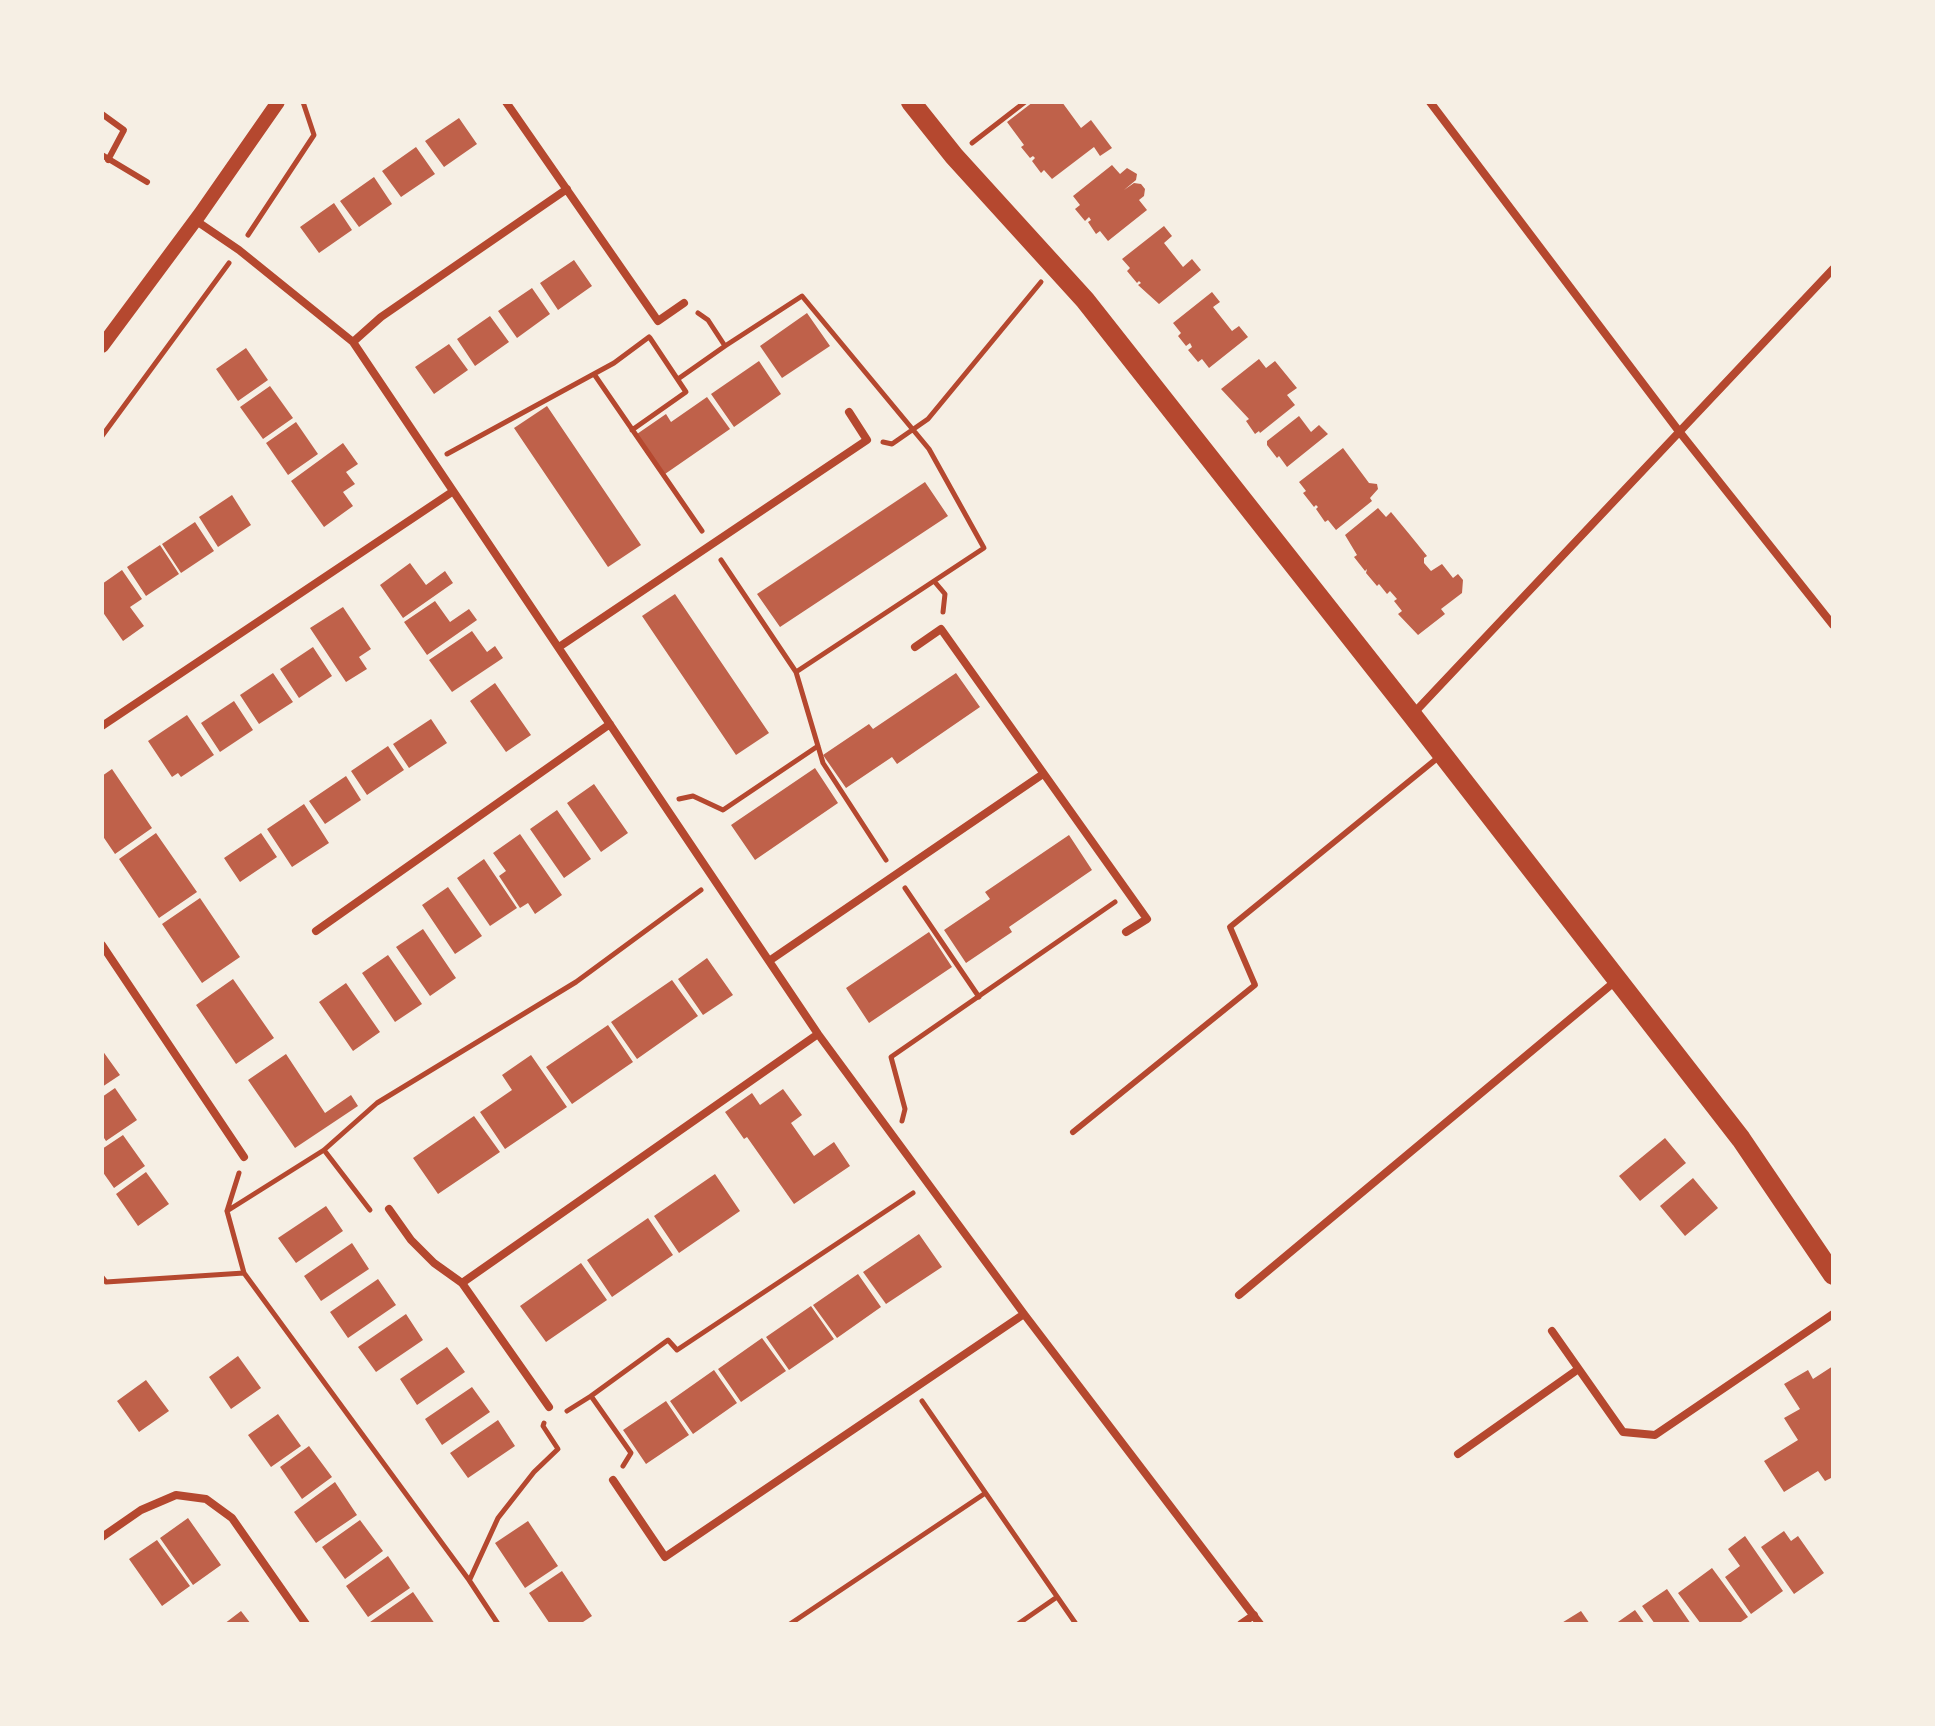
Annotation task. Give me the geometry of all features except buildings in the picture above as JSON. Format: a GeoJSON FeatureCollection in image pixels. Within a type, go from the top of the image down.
{"type":"FeatureCollection","features":[{"type":"Feature","properties":{"kind":"main road"},"geometry":{"type":"LineString","coordinates":[[911,102],[954,156],[1085,300],[1443,754],[1741,1139],[1833,1275]]}},
{"type":"Feature","properties":{"kind":"street"},"geometry":{"type":"LineString","coordinates":[[102,346],[278,102]]}},
{"type":"Feature","properties":{"kind":"street"},"geometry":{"type":"LineString","coordinates":[[506,102],[658,321],[684,303]]}},
{"type":"Feature","properties":{"kind":"street"},"geometry":{"type":"LineString","coordinates":[[1430,102],[1678,430],[1833,625]]}},
{"type":"Feature","properties":{"kind":"street"},"geometry":{"type":"LineString","coordinates":[[353,342],[381,317],[567,189]]}},
{"type":"Feature","properties":{"kind":"street"},"geometry":{"type":"LineString","coordinates":[[195,220],[239,250],[353,342],[818,1034],[1024,1314],[1260,1624]]}},
{"type":"Feature","properties":{"kind":"street"},"geometry":{"type":"LineString","coordinates":[[1412,715],[1833,269]]}},
{"type":"Feature","properties":{"kind":"street"},"geometry":{"type":"LineString","coordinates":[[559,647],[867,440],[849,412]]}},
{"type":"Feature","properties":{"kind":"street"},"geometry":{"type":"LineString","coordinates":[[102,726],[452,492]]}},
{"type":"Feature","properties":{"kind":"street"},"geometry":{"type":"LineString","coordinates":[[915,647],[941,629],[1147,919],[1126,932]]}},
{"type":"Feature","properties":{"kind":"street"},"geometry":{"type":"LineString","coordinates":[[316,931],[610,724]]}},
{"type":"Feature","properties":{"kind":"street"},"geometry":{"type":"LineString","coordinates":[[769,961],[1043,774]]}},
{"type":"Feature","properties":{"kind":"street"},"geometry":{"type":"LineString","coordinates":[[102,945],[244,1157]]}},
{"type":"Feature","properties":{"kind":"street"},"geometry":{"type":"LineString","coordinates":[[1239,1295],[1619,979]]}},
{"type":"Feature","properties":{"kind":"street"},"geometry":{"type":"LineString","coordinates":[[462,1283],[818,1034]]}},
{"type":"Feature","properties":{"kind":"street"},"geometry":{"type":"LineString","coordinates":[[389,1209],[411,1240],[434,1263],[462,1283],[549,1407]]}},
{"type":"Feature","properties":{"kind":"street"},"geometry":{"type":"LineString","coordinates":[[613,1480],[665,1557],[1024,1314]]}},
{"type":"Feature","properties":{"kind":"street"},"geometry":{"type":"LineString","coordinates":[[1552,1331],[1623,1432],[1655,1435],[1833,1314]]}},
{"type":"Feature","properties":{"kind":"street"},"geometry":{"type":"LineString","coordinates":[[1458,1454],[1577,1370]]}},
{"type":"Feature","properties":{"kind":"street"},"geometry":{"type":"LineString","coordinates":[[102,1537],[141,1510],[176,1495],[206,1499],[232,1518],[306,1624]]}},
{"type":"Feature","properties":{"kind":"street"},"geometry":{"type":"LineString","coordinates":[[1241,1624],[1254,1615]]}},
{"type":"Feature","properties":{"kind":"lane"},"geometry":{"type":"LineString","coordinates":[[102,114],[124,130],[105,157],[147,182]]}},
{"type":"Feature","properties":{"kind":"lane"},"geometry":{"type":"LineString","coordinates":[[1073,1132],[1255,985],[1230,927],[1443,754]]}},
{"type":"Feature","properties":{"kind":"path"},"geometry":{"type":"LineString","coordinates":[[102,436],[239,250],[314,135],[303,102]]}},
{"type":"Feature","properties":{"kind":"path"},"geometry":{"type":"LineString","coordinates":[[954,156],[1025,102]]}},
{"type":"Feature","properties":{"kind":"path"},"geometry":{"type":"LineString","coordinates":[[867,440],[892,444],[928,419],[1054,266]]}},
{"type":"Feature","properties":{"kind":"path"},"geometry":{"type":"LineString","coordinates":[[432,462],[594,374],[649,337],[658,321]]}},
{"type":"Feature","properties":{"kind":"path"},"geometry":{"type":"LineString","coordinates":[[632,430],[686,392],[649,337]]}},
{"type":"Feature","properties":{"kind":"path"},"geometry":{"type":"LineString","coordinates":[[678,379],[725,346]]}},
{"type":"Feature","properties":{"kind":"path"},"geometry":{"type":"LineString","coordinates":[[594,374],[796,672],[823,763],[979,997]]}},
{"type":"Feature","properties":{"kind":"path"},"geometry":{"type":"LineString","coordinates":[[796,672],[934,581]]}},
{"type":"Feature","properties":{"kind":"path"},"geometry":{"type":"LineString","coordinates":[[662,802],[693,796],[723,810],[818,745]]}},
{"type":"Feature","properties":{"kind":"path"},"geometry":{"type":"LineString","coordinates":[[227,1211],[324,1150],[377,1103],[576,982],[715,880]]}},
{"type":"Feature","properties":{"kind":"path"},"geometry":{"type":"LineString","coordinates":[[896,1141],[905,1109],[891,1057],[1128,893]]}},
{"type":"Feature","properties":{"kind":"path"},"geometry":{"type":"LineString","coordinates":[[324,1150],[369,1210],[389,1209]]}},
{"type":"Feature","properties":{"kind":"path"},"geometry":{"type":"LineString","coordinates":[[244,1157],[227,1211],[244,1273],[498,1624]]}},
{"type":"Feature","properties":{"kind":"path"},"geometry":{"type":"LineString","coordinates":[[543,1426],[591,1396],[668,1340],[677,1350],[928,1183]]}},
{"type":"Feature","properties":{"kind":"path"},"geometry":{"type":"LineString","coordinates":[[102,1277],[106,1282],[244,1273]]}},
{"type":"Feature","properties":{"kind":"path"},"geometry":{"type":"LineString","coordinates":[[914,1389],[1076,1624]]}},
{"type":"Feature","properties":{"kind":"path"},"geometry":{"type":"LineString","coordinates":[[591,1396],[631,1453],[613,1480]]}},
{"type":"Feature","properties":{"kind":"path"},"geometry":{"type":"LineString","coordinates":[[543,1426],[549,1407]]}},
{"type":"Feature","properties":{"kind":"path"},"geometry":{"type":"LineString","coordinates":[[469,1580],[498,1518],[534,1472],[558,1449],[543,1426]]}},
{"type":"Feature","properties":{"kind":"path"},"geometry":{"type":"LineString","coordinates":[[790,1624],[984,1494]]}},
{"type":"Feature","properties":{"kind":"path"},"geometry":{"type":"LineString","coordinates":[[1018,1624],[1057,1597]]}}]}
